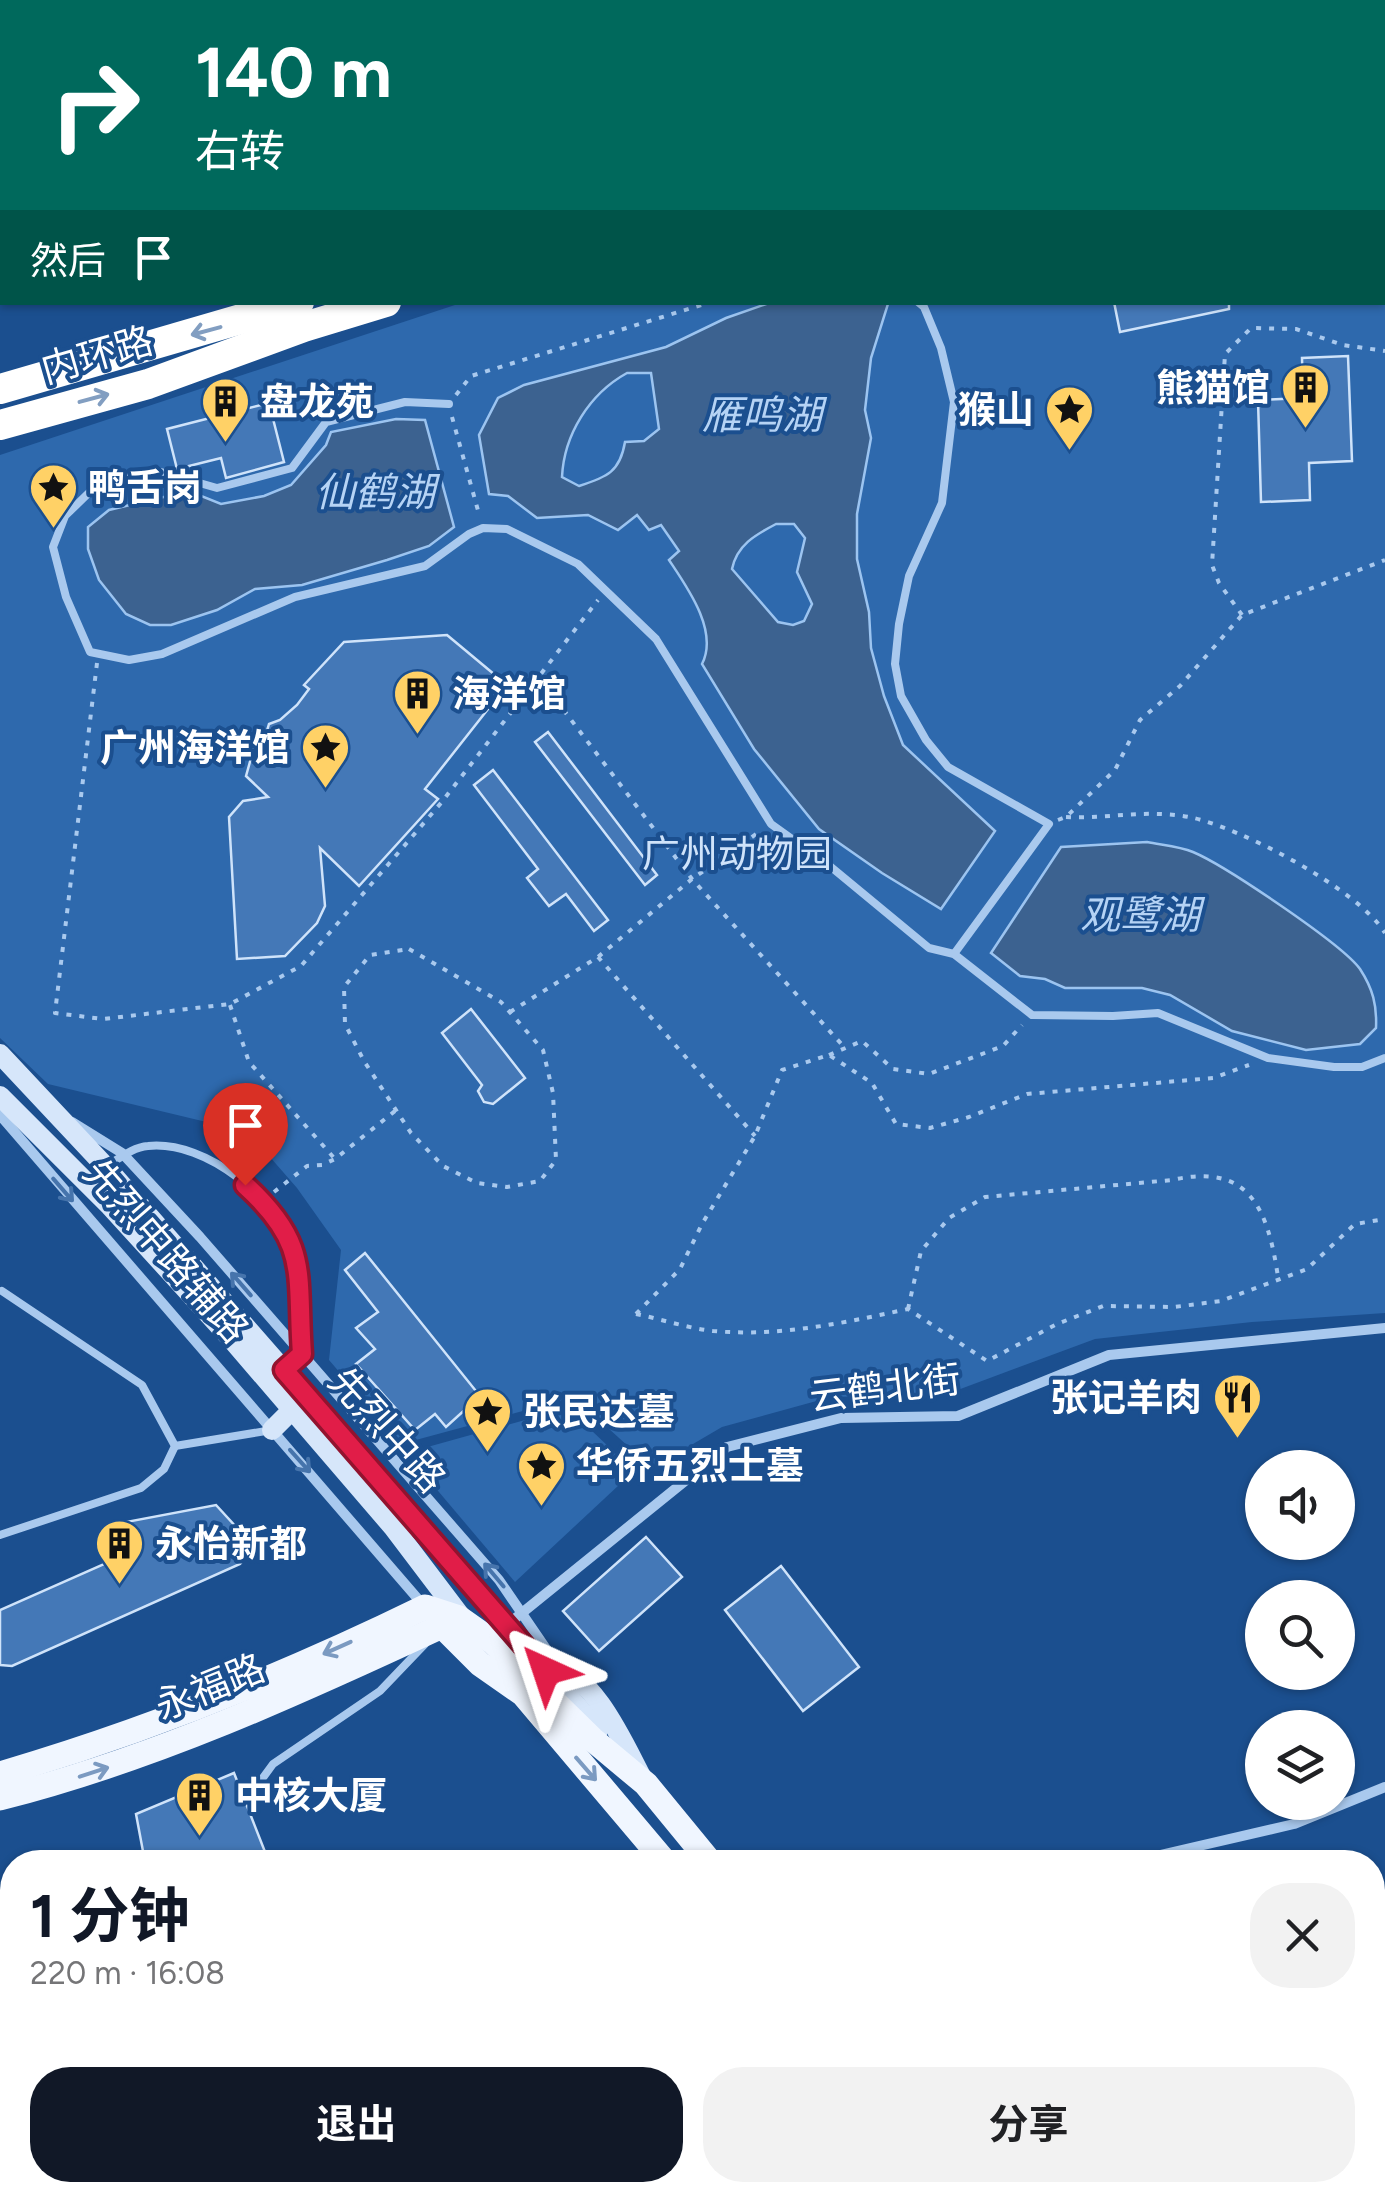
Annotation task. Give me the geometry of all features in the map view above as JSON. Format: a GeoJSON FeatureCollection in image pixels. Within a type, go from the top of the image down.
{"type":"FeatureCollection","features":[{"type":"Feature","properties":{"kind":"highway","name":"内环路"},"geometry":{"type":"LineString","coordinates":[[0,389],[289,305]]}},
{"type":"Feature","properties":{"kind":"highway","name":"内环路"},"geometry":{"type":"LineString","coordinates":[[0,425],[148,384],[376,305]]}},
{"type":"Feature","properties":{"kind":"main road","name":"先烈中路"},"geometry":{"type":"LineString","coordinates":[[0,1054],[106,1167],[506,1626],[657,1850]]}},
{"type":"Feature","properties":{"kind":"main road","name":"先烈中路"},"geometry":{"type":"LineString","coordinates":[[0,1096],[143,1241],[393,1527],[445,1613]]}},
{"type":"Feature","properties":{"kind":"main road"},"geometry":{"type":"LineString","coordinates":[[284,1370],[302,1354]]}},
{"type":"Feature","properties":{"kind":"main road"},"geometry":{"type":"LineString","coordinates":[[272,1430],[291,1411]]}},
{"type":"Feature","properties":{"kind":"main road"},"geometry":{"type":"LineString","coordinates":[[432,1538],[445,1613],[493,1642],[543,1680],[592,1739],[646,1784],[700,1850]]}},
{"type":"Feature","properties":{"kind":"main road","name":"永福路"},"geometry":{"type":"LineString","coordinates":[[0,1774],[124,1735],[445,1613]]}},
{"type":"Feature","properties":{"kind":"main road","name":"永福路"},"geometry":{"type":"LineString","coordinates":[[0,1798],[161,1749],[338,1675],[445,1613]]}},
{"type":"Feature","properties":{"kind":"street","name":"先烈中路辅路"},"geometry":{"type":"LineString","coordinates":[[56,1114],[96,1134],[124,1155],[499,1580],[549,1653],[543,1680]]}},
{"type":"Feature","properties":{"kind":"street","name":"先烈中路辅路"},"geometry":{"type":"LineString","coordinates":[[0,1115],[272,1430],[445,1613]]}},
{"type":"Feature","properties":{"kind":"street","name":"云鹤北街"},"geometry":{"type":"LineString","coordinates":[[506,1626],[727,1448],[841,1418],[958,1416],[1110,1355],[1385,1328]]}},
{"type":"Feature","properties":{"kind":"street"},"geometry":{"type":"LineString","coordinates":[[1182,1850],[1294,1824],[1385,1788]]}},
{"type":"Feature","properties":{"kind":"lane"},"geometry":{"type":"LineString","coordinates":[[921,305],[941,348],[954,402],[942,503],[910,576],[899,624],[895,664],[901,696],[926,740],[948,767],[1049,824],[954,954]]}},
{"type":"Feature","properties":{"kind":"lane"},"geometry":{"type":"LineString","coordinates":[[450,404],[404,402],[326,422],[292,468],[216,488],[161,472],[102,480],[65,516],[53,547],[66,597],[90,652],[129,660],[162,654],[295,598],[425,566],[483,528],[507,529],[578,564],[656,638],[772,824],[929,948],[954,954],[1032,1014],[1158,1013],[1268,1058],[1348,1067],[1362,1067],[1385,1058]]}},
{"type":"Feature","properties":{"kind":"lane"},"geometry":{"type":"LineString","coordinates":[[106,1167],[149,1146],[192,1152],[227,1168],[263,1202],[280,1223],[296,1254],[302,1354]]}},
{"type":"Feature","properties":{"kind":"lane"},"geometry":{"type":"LineString","coordinates":[[2,1291],[142,1385],[175,1446]]}},
{"type":"Feature","properties":{"kind":"lane"},"geometry":{"type":"LineString","coordinates":[[175,1446],[272,1430]]}},
{"type":"Feature","properties":{"kind":"lane"},"geometry":{"type":"LineString","coordinates":[[0,1536],[141,1488],[164,1469],[175,1446]]}},
{"type":"Feature","properties":{"kind":"lane"},"geometry":{"type":"LineString","coordinates":[[262,1779],[273,1764],[380,1691],[445,1613]]}},
{"type":"Feature","properties":{"kind":"path"},"geometry":{"type":"LineString","coordinates":[[483,528],[450,404],[470,376],[701,305]]}},
{"type":"Feature","properties":{"kind":"path"},"geometry":{"type":"LineString","coordinates":[[1242,615],[1219,583],[1212,565],[1225,354],[1251,328],[1296,328],[1343,345],[1385,351]]}},
{"type":"Feature","properties":{"kind":"path"},"geometry":{"type":"LineString","coordinates":[[1049,824],[1066,817],[1115,770],[1140,720],[1180,686],[1242,615],[1385,560]]}},
{"type":"Feature","properties":{"kind":"path"},"geometry":{"type":"LineString","coordinates":[[98,654],[55,1013],[103,1019],[230,1004],[301,966],[441,803],[607,589]]}},
{"type":"Feature","properties":{"kind":"path"},"geometry":{"type":"LineString","coordinates":[[539,678],[692,879],[845,1048]]}},
{"type":"Feature","properties":{"kind":"path"},"geometry":{"type":"LineString","coordinates":[[1066,817],[1139,813],[1187,817],[1226,827],[1325,880],[1378,922],[1385,933]]}},
{"type":"Feature","properties":{"kind":"path"},"geometry":{"type":"LineString","coordinates":[[510,1012],[598,957],[692,879],[772,824]]}},
{"type":"Feature","properties":{"kind":"path"},"geometry":{"type":"LineString","coordinates":[[409,949],[501,1002],[542,1050],[553,1093],[556,1160],[540,1181],[507,1186],[476,1183],[443,1166],[395,1111],[344,1024],[344,986],[370,954],[409,949]]}},
{"type":"Feature","properties":{"kind":"path"},"geometry":{"type":"LineString","coordinates":[[598,957],[754,1136]]}},
{"type":"Feature","properties":{"kind":"path"},"geometry":{"type":"LineString","coordinates":[[230,1004],[249,1062],[335,1159]]}},
{"type":"Feature","properties":{"kind":"path"},"geometry":{"type":"LineString","coordinates":[[1032,1014],[1003,1046],[929,1074],[893,1068],[862,1041],[782,1070],[754,1136],[680,1269],[636,1314],[710,1330],[761,1332],[817,1328],[908,1309],[987,1361],[1057,1324],[1103,1306],[1174,1307],[1221,1301],[1307,1269],[1355,1224],[1385,1219]]}},
{"type":"Feature","properties":{"kind":"path"},"geometry":{"type":"LineString","coordinates":[[830,1055],[872,1084],[896,1124],[930,1128],[1027,1094],[1213,1078],[1268,1058]]}},
{"type":"Feature","properties":{"kind":"path"},"geometry":{"type":"LineString","coordinates":[[263,1202],[308,1166],[335,1159],[395,1111]]}},
{"type":"Feature","properties":{"kind":"path"},"geometry":{"type":"LineString","coordinates":[[908,1309],[921,1251],[949,1218],[985,1197],[1194,1175],[1222,1176],[1257,1200],[1270,1232],[1278,1279]]}},
{"type":"Feature","properties":{"kind":"green space","name":"广州动物园"},"geometry":{"type":"Polygon","coordinates":[[[455,305],[1385,305],[1385,1313],[1095,1339],[947,1394],[831,1397],[722,1427],[652,1468],[574,1397],[401,1444],[329,1360],[341,1250],[297,1188],[248,1132],[48,1084],[0,1038],[0,455],[455,305]]]}},
{"type":"Feature","properties":{"kind":"green space"},"geometry":{"type":"Polygon","coordinates":[[[568,1408],[634,1471],[515,1582],[406,1453],[568,1408]]]}},
{"type":"Feature","properties":{"kind":"water","name":"雁鸣湖"},"geometry":{"type":"Polygon","coordinates":[[[763,305],[888,305],[871,358],[865,410],[871,438],[857,514],[857,559],[869,612],[871,648],[903,745],[995,831],[941,909],[819,829],[754,749],[702,664],[707,638],[704,624],[669,560],[679,551],[661,525],[649,530],[637,515],[618,530],[588,515],[537,518],[508,496],[489,494],[479,435],[498,398],[524,385],[666,347],[763,305]],[[627,373],[590,404],[573,431],[562,477],[579,486],[597,480],[616,467],[625,442],[644,441],[659,429],[651,373],[627,373]],[[776,524],[754,537],[743,547],[732,569],[778,622],[793,625],[804,621],[812,604],[797,572],[805,538],[794,524],[776,524]]]}},
{"type":"Feature","properties":{"kind":"water","name":"仙鹤湖"},"geometry":{"type":"Polygon","coordinates":[[[396,419],[425,420],[454,527],[429,546],[302,585],[255,589],[217,610],[171,625],[150,625],[126,614],[99,580],[88,549],[88,527],[109,510],[189,491],[221,504],[264,496],[291,485],[326,445],[331,432],[396,419]]]}},
{"type":"Feature","properties":{"kind":"water","name":"观鹭湖"},"geometry":{"type":"Polygon","coordinates":[[[1147,842],[1188,850],[1208,860],[1331,942],[1364,976],[1373,997],[1376,1028],[1360,1044],[1306,1050],[1232,1031],[1170,995],[1142,988],[1065,988],[1045,979],[1020,976],[991,953],[1061,847],[1147,842]]]}},
{"type":"Feature","properties":{"kind":"building"},"geometry":{"type":"Polygon","coordinates":[[[1115,305],[1229,305],[1229,309],[1120,332],[1115,305]]]}},
{"type":"Feature","properties":{"kind":"building","name":"熊猫馆"},"geometry":{"type":"Polygon","coordinates":[[[1348,356],[1352,461],[1309,463],[1310,500],[1261,502],[1258,400],[1303,398],[1302,358],[1348,356]]]}},
{"type":"Feature","properties":{"kind":"building","name":"盘龙苑"},"geometry":{"type":"Polygon","coordinates":[[[269,403],[284,462],[226,478],[221,458],[177,469],[167,429],[269,403]]]}},
{"type":"Feature","properties":{"kind":"building"},"geometry":{"type":"Polygon","coordinates":[[[447,635],[507,685],[425,789],[438,799],[359,886],[320,848],[325,906],[317,923],[285,956],[237,959],[229,817],[243,801],[268,797],[246,776],[255,744],[266,734],[269,724],[297,705],[309,689],[304,685],[344,642],[447,635]]]}},
{"type":"Feature","properties":{"kind":"building"},"geometry":{"type":"Polygon","coordinates":[[[548,732],[657,875],[645,885],[535,742],[548,732]]]}},
{"type":"Feature","properties":{"kind":"building"},"geometry":{"type":"Polygon","coordinates":[[[493,770],[608,920],[594,931],[566,894],[549,906],[527,878],[538,869],[474,785],[493,770]]]}},
{"type":"Feature","properties":{"kind":"building"},"geometry":{"type":"Polygon","coordinates":[[[471,1009],[525,1078],[493,1104],[484,1102],[478,1091],[482,1085],[442,1033],[471,1009]]]}},
{"type":"Feature","properties":{"kind":"building"},"geometry":{"type":"Polygon","coordinates":[[[365,1253],[480,1396],[446,1427],[435,1414],[415,1430],[356,1364],[375,1349],[356,1328],[378,1312],[345,1270],[365,1253]]]}},
{"type":"Feature","properties":{"kind":"building","name":"永怡新都"},"geometry":{"type":"Polygon","coordinates":[[[216,1505],[249,1541],[247,1556],[240,1564],[12,1666],[0,1665],[0,1610],[118,1558],[126,1522],[216,1505]]]}},
{"type":"Feature","properties":{"kind":"building"},"geometry":{"type":"Polygon","coordinates":[[[646,1537],[682,1577],[599,1651],[563,1611],[646,1537]]]}},
{"type":"Feature","properties":{"kind":"building"},"geometry":{"type":"Polygon","coordinates":[[[781,1566],[859,1667],[803,1711],[725,1610],[781,1566]]]}},
{"type":"Feature","properties":{"kind":"building","name":"中核大厦"},"geometry":{"type":"Polygon","coordinates":[[[234,1773],[264,1850],[143,1850],[136,1814],[234,1773]]]}},
{"type":"Feature","properties":{"kind":"place","name":"熊猫馆"},"geometry":{"type":"Point","coordinates":[1305,430]}},
{"type":"Feature","properties":{"kind":"place","name":"盘龙苑"},"geometry":{"type":"Point","coordinates":[225,444]}},
{"type":"Feature","properties":{"kind":"place","name":"猴山"},"geometry":{"type":"Point","coordinates":[1069,452]}},
{"type":"Feature","properties":{"kind":"place","name":"鸭舌岗"},"geometry":{"type":"Point","coordinates":[53,530]}},
{"type":"Feature","properties":{"kind":"place","name":"海洋馆"},"geometry":{"type":"Point","coordinates":[417,736]}},
{"type":"Feature","properties":{"kind":"place","name":"广州海洋馆"},"geometry":{"type":"Point","coordinates":[325,790]}},
{"type":"Feature","properties":{"kind":"place","name":"张记羊肉"},"geometry":{"type":"Point","coordinates":[1237,1440]}},
{"type":"Feature","properties":{"kind":"place","name":"张民达墓"},"geometry":{"type":"Point","coordinates":[488,1454]}},
{"type":"Feature","properties":{"kind":"place","name":"华侨五烈士墓"},"geometry":{"type":"Point","coordinates":[541,1508]}},
{"type":"Feature","properties":{"kind":"place","name":"永怡新都"},"geometry":{"type":"Point","coordinates":[120,1586]}},
{"type":"Feature","properties":{"kind":"place","name":"中核大厦"},"geometry":{"type":"Point","coordinates":[200,1838]}},
{"type":"Feature","properties":{"kind":"route"},"geometry":{"type":"LineString","coordinates":[[245,1185],[280,1223],[296,1254],[302,1354],[284,1370],[546,1671]]}}]}
